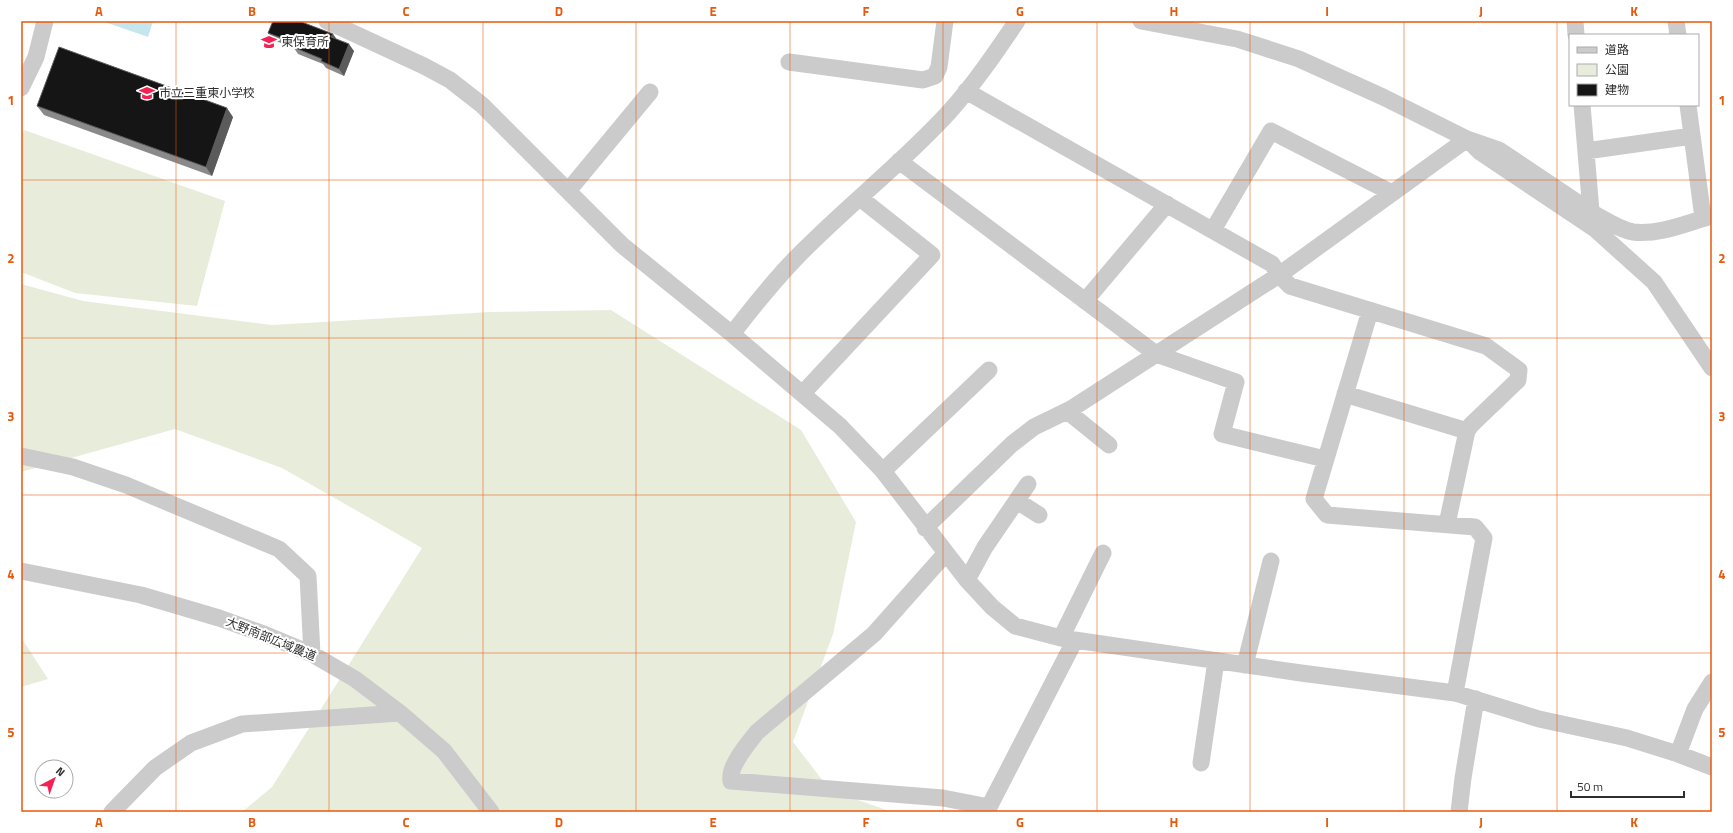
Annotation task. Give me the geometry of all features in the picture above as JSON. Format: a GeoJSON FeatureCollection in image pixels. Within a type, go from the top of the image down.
{"type":"FeatureCollection","features":[{"type":"Feature","properties":{"kind":"street"},"geometry":{"type":"LineString","coordinates":[[21,88],[36,57],[45,21]]}},
{"type":"Feature","properties":{"kind":"street"},"geometry":{"type":"LineString","coordinates":[[327,21],[424,66],[450,80],[482,105],[622,245],[732,334],[840,426],[883,471],[907,501],[925,528],[967,580],[992,607],[1015,626],[1068,639],[1216,661],[1455,693],[1539,719],[1627,738],[1678,754],[1712,767]]}},
{"type":"Feature","properties":{"kind":"street"},"geometry":{"type":"LineString","coordinates":[[789,62],[923,80],[935,76],[939,67],[945,21]]}},
{"type":"Feature","properties":{"kind":"street"},"geometry":{"type":"LineString","coordinates":[[732,334],[760,298],[794,259],[950,111],[980,75],[1017,21]]}},
{"type":"Feature","properties":{"kind":"street"},"geometry":{"type":"LineString","coordinates":[[1141,21],[1237,39],[1298,59],[1383,97],[1468,139],[1499,150],[1608,222],[1632,232],[1659,232],[1708,217],[1692,136],[1688,106]]}},
{"type":"Feature","properties":{"kind":"street"},"geometry":{"type":"LineString","coordinates":[[1575,21],[1576,34]]}},
{"type":"Feature","properties":{"kind":"street"},"geometry":{"type":"LineString","coordinates":[[1676,21],[1678,34]]}},
{"type":"Feature","properties":{"kind":"street"},"geometry":{"type":"LineString","coordinates":[[966,91],[1272,264],[1279,275],[1290,286],[1486,346],[1519,370],[1518,380],[1471,425],[1467,431],[1447,524]]}},
{"type":"Feature","properties":{"kind":"street"},"geometry":{"type":"LineString","coordinates":[[568,191],[650,92]]}},
{"type":"Feature","properties":{"kind":"street"},"geometry":{"type":"LineString","coordinates":[[1582,106],[1591,211]]}},
{"type":"Feature","properties":{"kind":"street"},"geometry":{"type":"LineString","coordinates":[[1213,230],[1271,131],[1392,193]]}},
{"type":"Feature","properties":{"kind":"street"},"geometry":{"type":"LineString","coordinates":[[1586,151],[1692,136]]}},
{"type":"Feature","properties":{"kind":"street"},"geometry":{"type":"LineString","coordinates":[[925,528],[1012,444],[1034,427],[1067,411],[1279,275],[1468,139]]}},
{"type":"Feature","properties":{"kind":"street"},"geometry":{"type":"LineString","coordinates":[[1468,139],[1480,152],[1595,229],[1654,282],[1712,368]]}},
{"type":"Feature","properties":{"kind":"street"},"geometry":{"type":"LineString","coordinates":[[899,161],[1156,354],[1236,382],[1222,434],[1326,460]]}},
{"type":"Feature","properties":{"kind":"street"},"geometry":{"type":"LineString","coordinates":[[803,393],[932,255],[860,198]]}},
{"type":"Feature","properties":{"kind":"street"},"geometry":{"type":"LineString","coordinates":[[1085,301],[1167,204]]}},
{"type":"Feature","properties":{"kind":"street"},"geometry":{"type":"LineString","coordinates":[[1370,311],[1314,499],[1327,515],[1475,527],[1484,538],[1455,693]]}},
{"type":"Feature","properties":{"kind":"street"},"geometry":{"type":"LineString","coordinates":[[883,471],[989,370]]}},
{"type":"Feature","properties":{"kind":"street"},"geometry":{"type":"LineString","coordinates":[[1346,394],[1467,431]]}},
{"type":"Feature","properties":{"kind":"street"},"geometry":{"type":"LineString","coordinates":[[1067,411],[1109,445]]}},
{"type":"Feature","properties":{"kind":"street"},"geometry":{"type":"LineString","coordinates":[[21,456],[73,467],[126,485],[279,549],[308,576],[312,654]]}},
{"type":"Feature","properties":{"kind":"street"},"geometry":{"type":"LineString","coordinates":[[967,580],[985,547],[1028,484]]}},
{"type":"Feature","properties":{"kind":"street"},"geometry":{"type":"LineString","coordinates":[[1017,500],[1039,515]]}},
{"type":"Feature","properties":{"kind":"street"},"geometry":{"type":"LineString","coordinates":[[946,553],[874,634],[758,732],[742,751],[730,775],[731,781],[943,798],[989,807],[1068,639],[1103,553]]}},
{"type":"Feature","properties":{"kind":"street"},"geometry":{"type":"LineString","coordinates":[[1245,664],[1271,561]]}},
{"type":"Feature","properties":{"kind":"street","name":"大野南部広域農道"},"geometry":{"type":"LineString","coordinates":[[21,571],[141,595],[219,618],[264,634],[312,654],[355,678],[400,713],[444,751],[491,812]]}},
{"type":"Feature","properties":{"kind":"street"},"geometry":{"type":"LineString","coordinates":[[1201,763],[1216,661]]}},
{"type":"Feature","properties":{"kind":"street"},"geometry":{"type":"LineString","coordinates":[[1678,754],[1695,709],[1712,682]]}},
{"type":"Feature","properties":{"kind":"street"},"geometry":{"type":"LineString","coordinates":[[1459,812],[1476,699]]}},
{"type":"Feature","properties":{"kind":"street"},"geometry":{"type":"LineString","coordinates":[[112,812],[155,768],[191,743],[242,724],[400,713]]}},
{"type":"Feature","properties":{"kind":"green space"},"geometry":{"type":"Polygon","coordinates":[[[24,130],[225,201],[197,306],[75,293],[21,272],[21,138],[24,130]]]}},
{"type":"Feature","properties":{"kind":"green space"},"geometry":{"type":"Polygon","coordinates":[[[21,284],[83,301],[272,325],[490,312],[611,310],[801,430],[856,522],[833,634],[793,742],[830,790],[892,812],[242,812],[272,787],[422,548],[282,468],[175,429],[21,472],[21,284]]]}},
{"type":"Feature","properties":{"kind":"green space"},"geometry":{"type":"Polygon","coordinates":[[[21,637],[48,679],[21,687],[21,637]]]}},
{"type":"Feature","properties":{"kind":"water"},"geometry":{"type":"Polygon","coordinates":[[[102,21],[153,21],[148,37],[102,21]]]}},
{"type":"Feature","properties":{"kind":"building"},"geometry":{"type":"Polygon","coordinates":[[[273,21],[299,21],[333,34],[331,37],[349,44],[339,69],[321,61],[322,59],[293,47],[295,43],[268,33],[273,21]]]}},
{"type":"Feature","properties":{"kind":"building"},"geometry":{"type":"Polygon","coordinates":[[[59,47],[227,108],[206,167],[37,106],[59,47]]]}},
{"type":"Feature","properties":{"kind":"place","name":"東保育所"},"geometry":{"type":"Point","coordinates":[269,42]}},
{"type":"Feature","properties":{"kind":"place","name":"市立三重東小学校"},"geometry":{"type":"Point","coordinates":[147,93]}}]}
